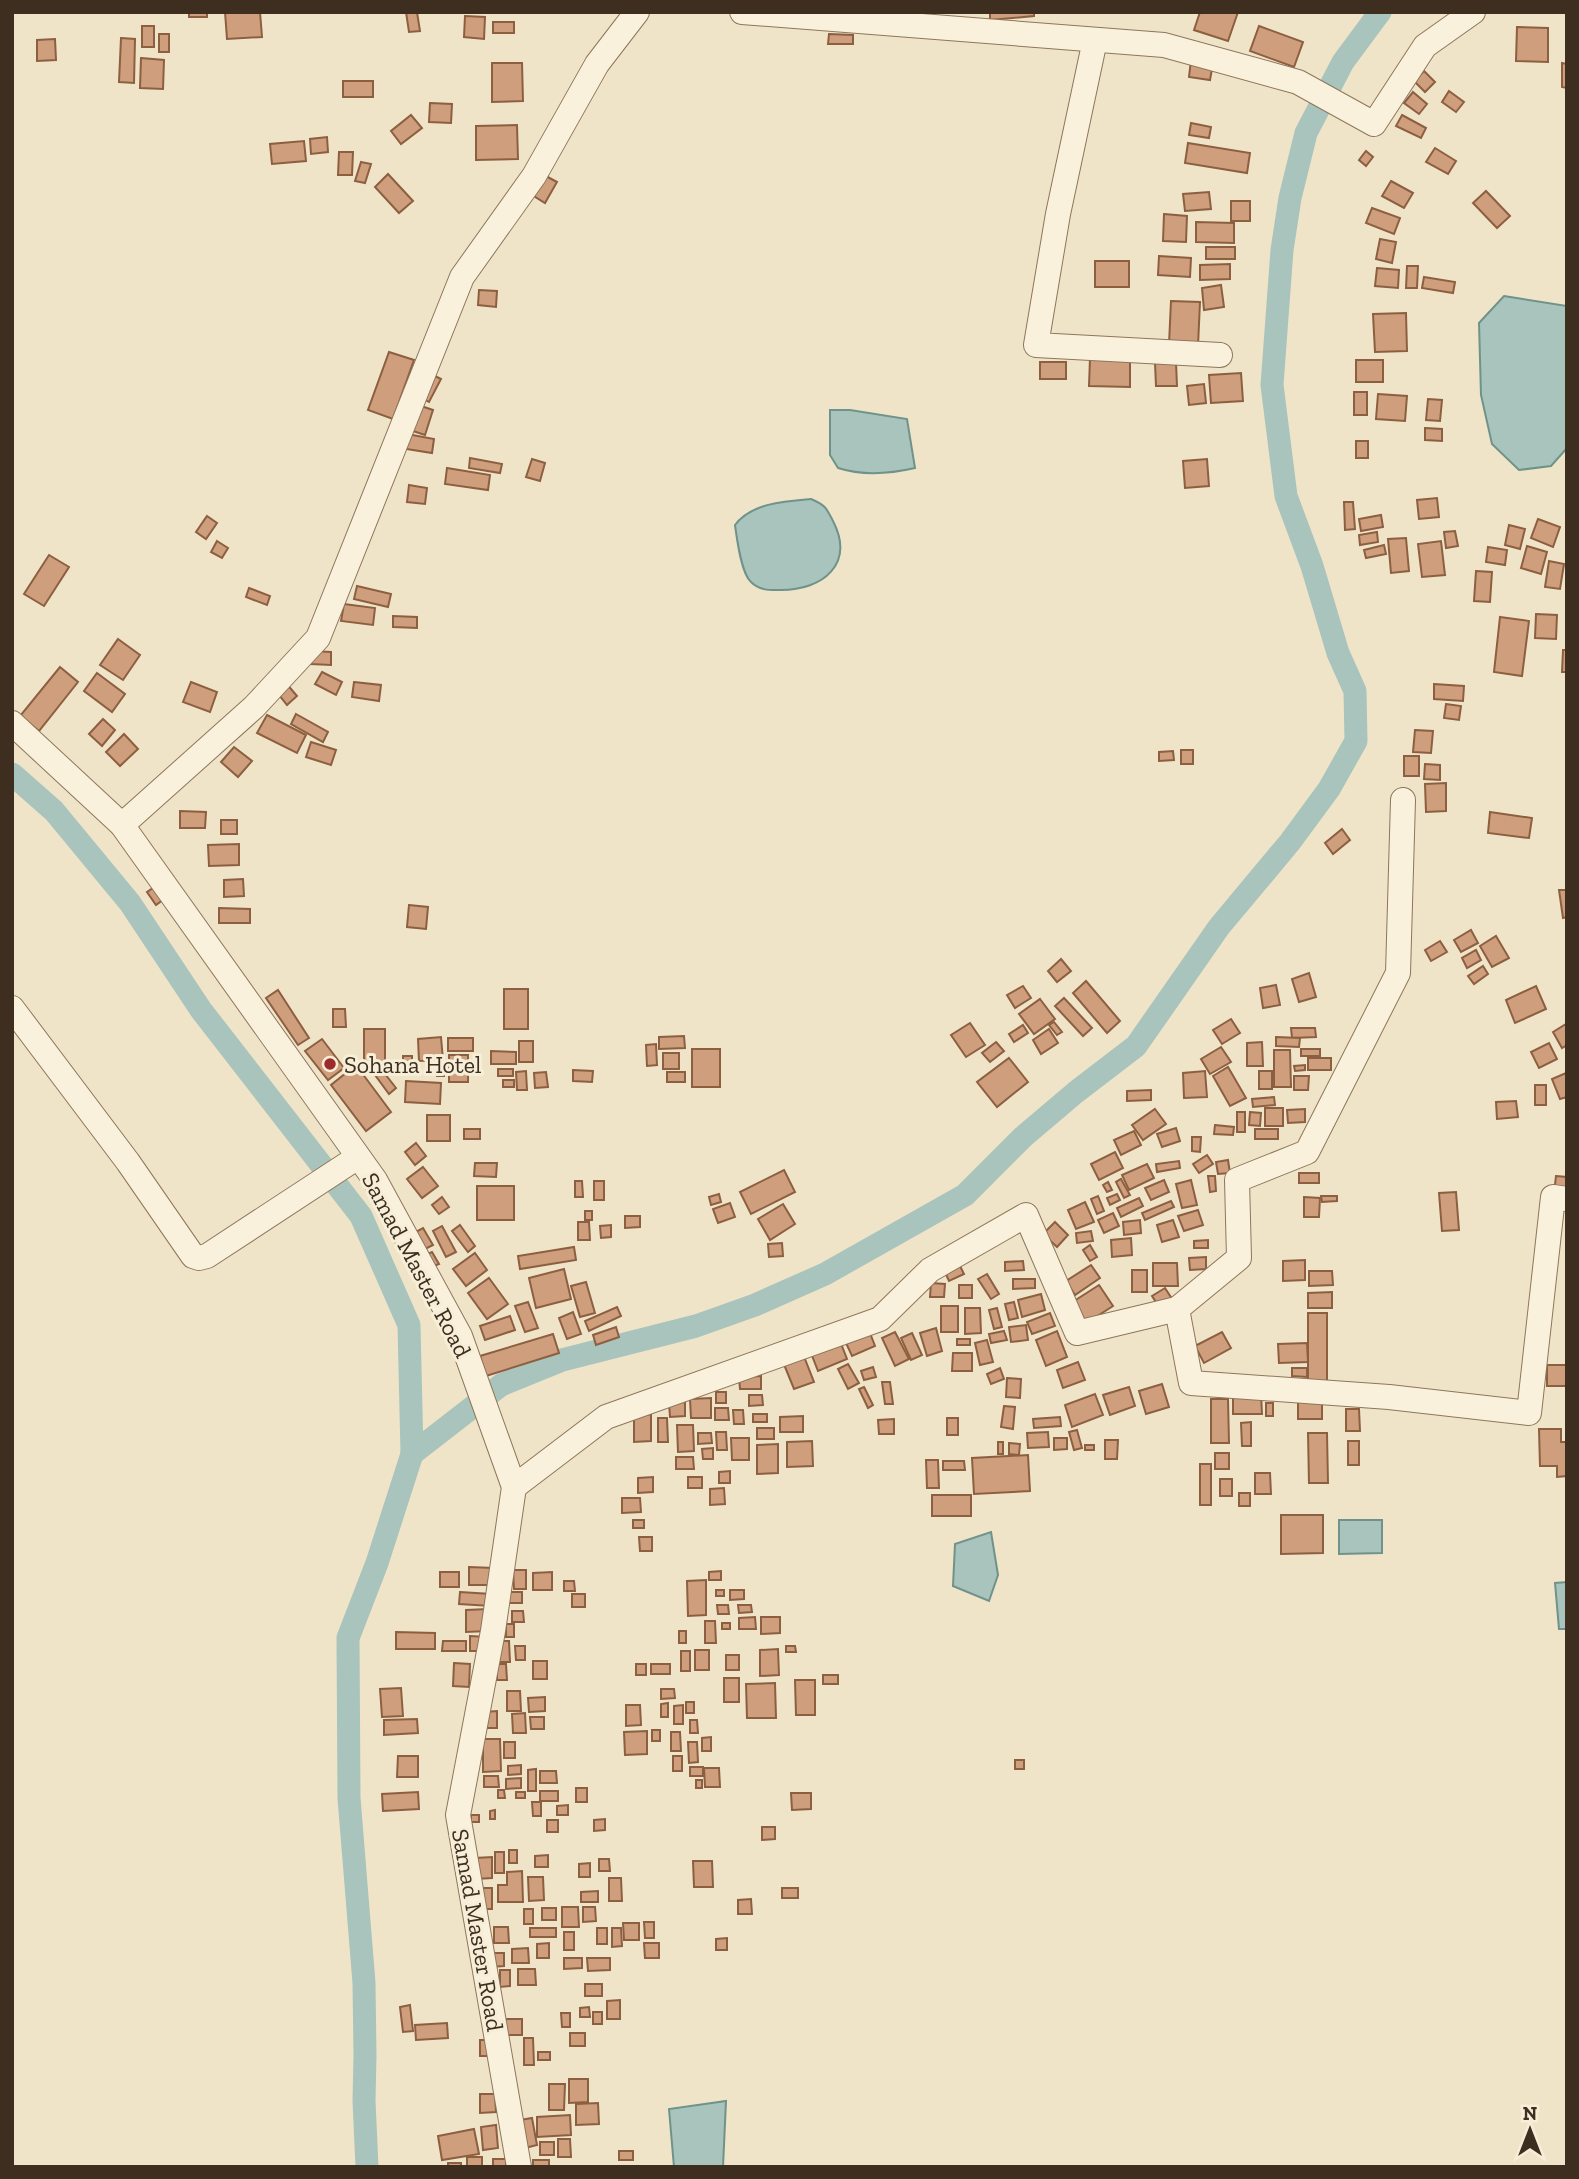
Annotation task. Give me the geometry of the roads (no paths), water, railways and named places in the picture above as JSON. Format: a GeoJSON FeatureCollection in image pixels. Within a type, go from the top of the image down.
{"type":"FeatureCollection","features":[{"type":"Feature","properties":{"kind":"street"},"geometry":{"type":"LineString","coordinates":[[122,825],[254,707],[318,638],[462,276],[534,176],[597,64],[637,12]]}},
{"type":"Feature","properties":{"kind":"street"},"geometry":{"type":"LineString","coordinates":[[742,12],[1164,45],[1298,82],[1374,124],[1425,46],[1473,12]]}},
{"type":"Feature","properties":{"kind":"street"},"geometry":{"type":"LineString","coordinates":[[1095,40],[1058,215],[1035,345],[1220,355]]}},
{"type":"Feature","properties":{"kind":"street","name":"Samad Master Road"},"geometry":{"type":"LineString","coordinates":[[12,723],[122,825],[349,1163],[374,1180],[460,1336],[514,1487],[493,1631],[458,1815],[519,2167]]}},
{"type":"Feature","properties":{"kind":"street"},"geometry":{"type":"LineString","coordinates":[[514,1487],[606,1417],[880,1320],[930,1270],[1026,1215],[1077,1333],[1177,1309],[1239,1258],[1237,1180],[1307,1152],[1398,973],[1403,800]]}},
{"type":"Feature","properties":{"kind":"street"},"geometry":{"type":"LineString","coordinates":[[12,1008],[128,1162],[193,1256],[206,1256],[349,1163]]}},
{"type":"Feature","properties":{"kind":"street"},"geometry":{"type":"LineString","coordinates":[[1177,1309],[1191,1383],[1389,1397],[1529,1413],[1553,1197],[1567,1199]]}},
{"type":"Feature","properties":{"kind":"water"},"geometry":{"type":"Polygon","coordinates":[[[1504,296],[1567,306],[1567,448],[1551,466],[1519,470],[1492,444],[1481,395],[1479,323],[1504,296]]]}},
{"type":"Feature","properties":{"kind":"water"},"geometry":{"type":"Polygon","coordinates":[[[830,410],[850,410],[907,419],[915,468],[876,473],[838,468],[830,455],[830,410]]]}},
{"type":"Feature","properties":{"kind":"water"},"geometry":{"type":"Polygon","coordinates":[[[811,499],[827,509],[839,536],[840,550],[831,572],[822,580],[796,589],[769,590],[754,585],[742,564],[735,525],[759,508],[780,502],[811,499]]]}},
{"type":"Feature","properties":{"kind":"water"},"geometry":{"type":"Polygon","coordinates":[[[1339,1520],[1382,1520],[1382,1553],[1339,1554],[1339,1520]]]}},
{"type":"Feature","properties":{"kind":"water"},"geometry":{"type":"Polygon","coordinates":[[[991,1532],[998,1575],[989,1601],[953,1586],[955,1544],[991,1532]]]}},
{"type":"Feature","properties":{"kind":"water"},"geometry":{"type":"Polygon","coordinates":[[[1567,1582],[1567,1629],[1559,1629],[1555,1583],[1567,1582]]]}},
{"type":"Feature","properties":{"kind":"water"},"geometry":{"type":"Polygon","coordinates":[[[726,2101],[723,2167],[674,2167],[669,2109],[726,2101]]]}},
{"type":"Feature","properties":{"kind":"waterway"},"geometry":{"type":"LineString","coordinates":[[367,2167],[364,1983],[349,1798],[348,1638],[377,1563],[412,1454],[501,1385],[562,1360],[696,1326],[755,1305],[825,1274],[965,1195],[1023,1137],[1136,1046],[1219,927],[1290,842],[1329,789],[1356,741],[1355,691],[1338,653],[1312,566],[1286,496],[1272,385],[1282,250],[1290,198],[1306,133],[1343,62],[1380,12]]}},
{"type":"Feature","properties":{"kind":"waterway"},"geometry":{"type":"LineString","coordinates":[[12,774],[54,811],[130,903],[201,1010],[361,1216],[409,1325],[412,1454]]}},
{"type":"Feature","properties":{"kind":"place","name":"Sohana Hotel"},"geometry":{"type":"Point","coordinates":[330,1064]}}]}
